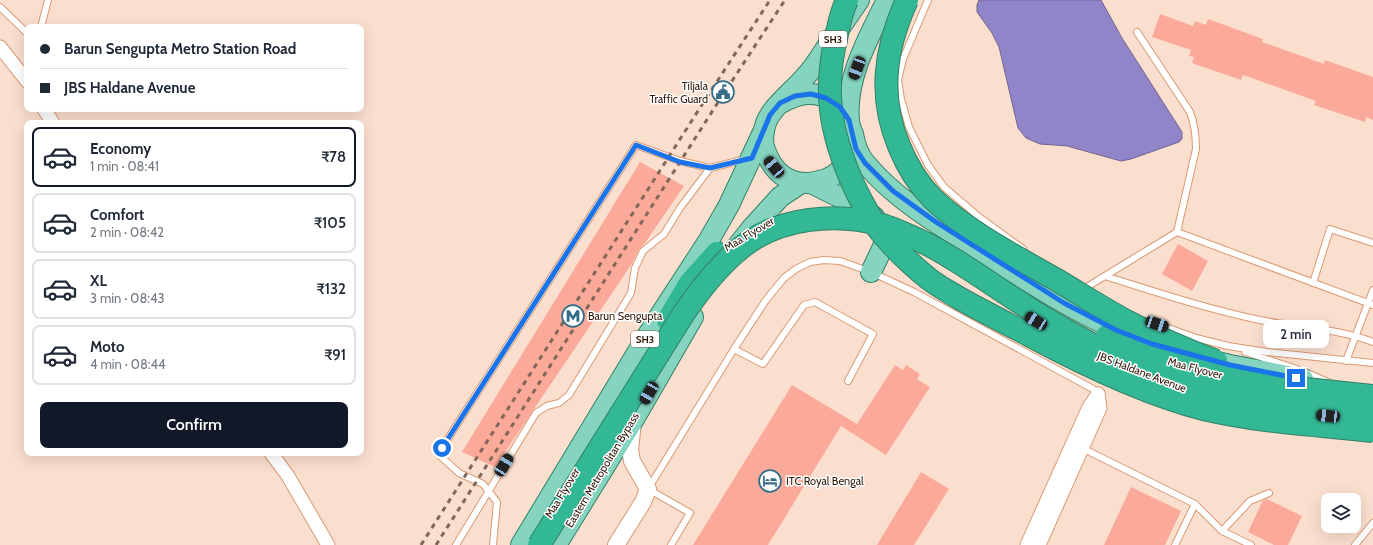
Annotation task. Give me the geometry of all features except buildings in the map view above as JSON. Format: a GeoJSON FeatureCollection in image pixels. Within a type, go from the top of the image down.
{"type":"FeatureCollection","features":[{"type":"Feature","properties":{"kind":"highway"},"geometry":{"type":"LineString","coordinates":[[847,0],[839,23],[834,46],[830,78],[830,109],[840,153],[858,195],[878,228],[886,239],[908,261],[931,280],[971,304],[1052,348],[1126,382],[1175,399],[1204,408],[1258,419],[1373,431]]}},
{"type":"Feature","properties":{"kind":"highway"},"geometry":{"type":"LineString","coordinates":[[907,0],[892,39],[888,60],[886,94],[889,116],[902,154],[910,170],[932,198],[964,224],[993,243],[1126,322],[1191,352],[1237,369],[1278,382],[1309,389]]}},
{"type":"Feature","properties":{"kind":"highway","name":"Maa Flyover"},"geometry":{"type":"LineString","coordinates":[[531,545],[690,283],[717,253],[766,220],[816,206],[861,206],[904,218],[961,249],[1047,304],[1072,318],[1156,357],[1196,369],[1259,384],[1373,396]]}},
{"type":"Feature","properties":{"kind":"highway","name":"Maa Flyover"},"geometry":{"type":"LineString","coordinates":[[539,545],[700,289],[725,261],[744,245],[764,233],[781,226],[809,220],[840,219],[860,221],[883,225],[915,238],[954,259],[1052,322],[1137,366],[1174,380],[1256,398],[1373,412]]}},
{"type":"Feature","properties":{"kind":"main road","name":"SH3"},"geometry":{"type":"LineString","coordinates":[[521,545],[657,320],[717,226],[752,158],[770,115],[806,77],[859,0]]}},
{"type":"Feature","properties":{"kind":"main road","name":"SH3"},"geometry":{"type":"LineString","coordinates":[[764,130],[764,146],[769,161],[780,173],[791,181],[806,183],[825,180],[838,172],[846,161],[852,148],[848,106],[852,81],[861,56],[887,0]]}},
{"type":"Feature","properties":{"kind":"main road"},"geometry":{"type":"LineString","coordinates":[[780,103],[795,96],[811,94],[826,98],[840,107],[851,127],[856,149],[865,163],[893,191],[936,222],[1064,303],[1116,330],[1152,344],[1246,369],[1336,385],[1373,389]]}},
{"type":"Feature","properties":{"kind":"main road","name":"JBS Haldane Avenue"},"geometry":{"type":"LineString","coordinates":[[806,183],[859,207],[989,292],[1047,328],[1108,362],[1199,394],[1299,412],[1373,420]]}},
{"type":"Feature","properties":{"kind":"main road","name":"Eastern Metropolitan Bypass"},"geometry":{"type":"LineString","coordinates":[[556,545],[735,250],[751,229],[780,197],[806,183]]}},
{"type":"Feature","properties":{"kind":"main road"},"geometry":{"type":"LineString","coordinates":[[871,272],[892,228]]}},
{"type":"Feature","properties":{"kind":"street"},"geometry":{"type":"LineString","coordinates":[[0,47],[24,76]]}},
{"type":"Feature","properties":{"kind":"street"},"geometry":{"type":"LineString","coordinates":[[1039,545],[1100,408],[1100,388]]}},
{"type":"Feature","properties":{"kind":"street"},"geometry":{"type":"LineString","coordinates":[[1027,545],[1089,407],[1100,388]]}},
{"type":"Feature","properties":{"kind":"street"},"geometry":{"type":"LineString","coordinates":[[616,545],[643,502],[648,489],[636,470],[630,450],[634,418]]}},
{"type":"Feature","properties":{"kind":"street"},"geometry":{"type":"LineString","coordinates":[[273,456],[288,476],[328,545]]}},
{"type":"Feature","properties":{"kind":"lane"},"geometry":{"type":"LineString","coordinates":[[42,24],[48,0]]}},
{"type":"Feature","properties":{"kind":"lane"},"geometry":{"type":"LineString","coordinates":[[928,0],[903,58],[898,80],[901,99],[909,127],[928,165],[944,187],[979,217],[1029,253]]}},
{"type":"Feature","properties":{"kind":"lane"},"geometry":{"type":"LineString","coordinates":[[0,7],[24,30]]}},
{"type":"Feature","properties":{"kind":"lane"},"geometry":{"type":"LineString","coordinates":[[1064,303],[1177,232],[1196,149],[1195,124],[1190,112],[1137,32]]}},
{"type":"Feature","properties":{"kind":"lane"},"geometry":{"type":"LineString","coordinates":[[493,545],[497,502],[483,484],[459,473],[438,454],[636,145],[680,162],[710,168],[752,158]]}},
{"type":"Feature","properties":{"kind":"lane"},"geometry":{"type":"LineString","coordinates":[[456,545],[536,413],[546,406],[558,403],[569,395],[631,293],[636,268],[643,251],[664,234],[680,208],[710,168]]}},
{"type":"Feature","properties":{"kind":"lane"},"geometry":{"type":"LineString","coordinates":[[1313,283],[1330,229],[1373,243]]}},
{"type":"Feature","properties":{"kind":"lane"},"geometry":{"type":"LineString","coordinates":[[1177,232],[1370,304]]}},
{"type":"Feature","properties":{"kind":"lane"},"geometry":{"type":"LineString","coordinates":[[671,545],[690,513],[648,489],[766,300],[784,278],[796,269],[810,262],[824,260],[840,261],[871,272],[921,295],[1093,389],[1100,388],[1106,368]]}},
{"type":"Feature","properties":{"kind":"lane"},"geometry":{"type":"LineString","coordinates":[[1052,270],[1083,290],[1119,310]]}},
{"type":"Feature","properties":{"kind":"lane"},"geometry":{"type":"LineString","coordinates":[[1105,276],[1200,306],[1261,320],[1355,336],[1373,342]]}},
{"type":"Feature","properties":{"kind":"lane"},"geometry":{"type":"LineString","coordinates":[[1346,361],[1355,336],[1370,304],[1373,290]]}},
{"type":"Feature","properties":{"kind":"lane"},"geometry":{"type":"LineString","coordinates":[[734,349],[763,364],[804,305],[815,302],[873,334],[848,381]]}},
{"type":"Feature","properties":{"kind":"lane"},"geometry":{"type":"LineString","coordinates":[[1144,320],[1196,338],[1228,346],[1295,368],[1336,385]]}},
{"type":"Feature","properties":{"kind":"lane"},"geometry":{"type":"LineString","coordinates":[[1228,346],[1373,363]]}},
{"type":"Feature","properties":{"kind":"lane"},"geometry":{"type":"LineString","coordinates":[[1082,448],[1195,504],[1222,531],[1251,545]]}},
{"type":"Feature","properties":{"kind":"lane"},"geometry":{"type":"LineString","coordinates":[[1222,531],[1250,500],[1268,493]]}},
{"type":"Feature","properties":{"kind":"lane"},"geometry":{"type":"LineString","coordinates":[[1176,545],[1195,504]]}},
{"type":"Feature","properties":{"kind":"lane"},"geometry":{"type":"LineString","coordinates":[[1355,545],[1373,523]]}},
{"type":"Feature","properties":{"kind":"shaded area"},"geometry":{"type":"Polygon","coordinates":[[[979,0],[1101,0],[1122,38],[1182,132],[1182,139],[1179,142],[1131,159],[1121,161],[1067,146],[1040,144],[1026,138],[1018,128],[999,47],[992,33],[977,12],[979,0]]]}},
{"type":"Feature","properties":{"kind":"railway"},"geometry":{"type":"LineString","coordinates":[[421,545],[770,0]]}},
{"type":"Feature","properties":{"kind":"railway"},"geometry":{"type":"LineString","coordinates":[[436,545],[715,107],[785,0]]}},
{"type":"Feature","properties":{"kind":"place","name":"Tiljala Traffic Guard"},"geometry":{"type":"Point","coordinates":[723,92]}},
{"type":"Feature","properties":{"kind":"place","name":"Barun Sengupta"},"geometry":{"type":"Point","coordinates":[573,316]}},
{"type":"Feature","properties":{"kind":"place","name":"ITC Royal Bengal"},"geometry":{"type":"Point","coordinates":[770,481]}},
{"type":"Feature","properties":{"kind":"route"},"geometry":{"type":"LineString","coordinates":[[442,448],[636,145],[680,162],[710,168],[752,158],[770,115],[780,103],[795,96],[811,94],[826,98],[840,107],[849,120],[856,149],[865,163],[893,191],[936,222],[1064,303],[1116,330],[1152,344],[1230,365],[1269,374],[1296,378]]}}]}
